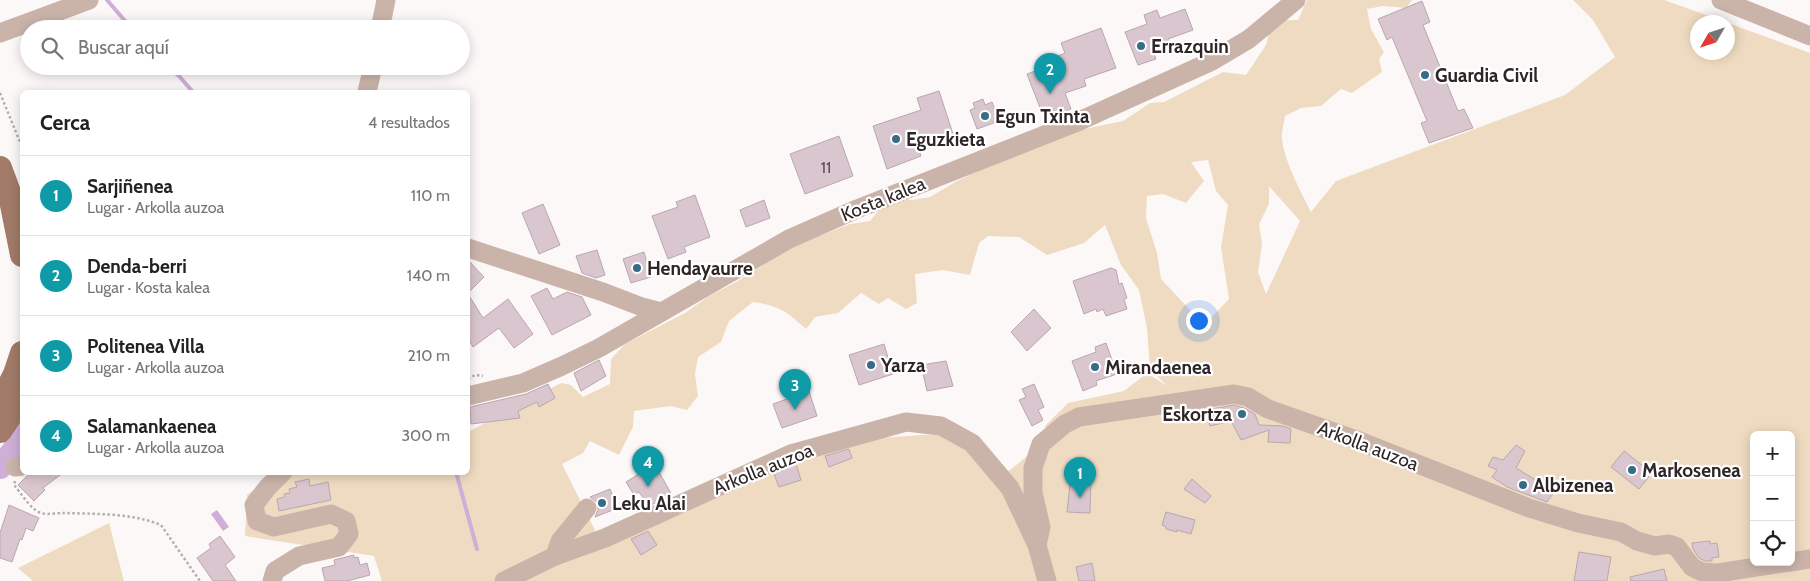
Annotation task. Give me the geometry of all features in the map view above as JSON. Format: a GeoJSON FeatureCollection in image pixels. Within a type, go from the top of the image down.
{"type":"FeatureCollection","features":[{"type":"Feature","properties":{"kind":"main road"},"geometry":{"type":"LineString","coordinates":[[0,148],[16,194],[20,212]]}},
{"type":"Feature","properties":{"kind":"main road"},"geometry":{"type":"LineString","coordinates":[[0,168],[10,195],[20,245]]}},
{"type":"Feature","properties":{"kind":"street"},"geometry":{"type":"LineString","coordinates":[[35,20],[89,0]]}},
{"type":"Feature","properties":{"kind":"street"},"geometry":{"type":"LineString","coordinates":[[382,20],[386,0]]}},
{"type":"Feature","properties":{"kind":"street","name":"Kosta kalea"},"geometry":{"type":"LineString","coordinates":[[470,396],[523,383],[599,348],[789,239],[866,205],[1075,123],[1212,61],[1249,39],[1296,0]]}},
{"type":"Feature","properties":{"kind":"street"},"geometry":{"type":"LineString","coordinates":[[1721,0],[1810,36]]}},
{"type":"Feature","properties":{"kind":"street"},"geometry":{"type":"LineString","coordinates":[[0,33],[20,26]]}},
{"type":"Feature","properties":{"kind":"street"},"geometry":{"type":"LineString","coordinates":[[367,90],[371,75]]}},
{"type":"Feature","properties":{"kind":"street"},"geometry":{"type":"LineString","coordinates":[[470,249],[661,312]]}},
{"type":"Feature","properties":{"kind":"street","name":"Arkolla auzoa"},"geometry":{"type":"LineString","coordinates":[[1037,545],[1041,527],[1033,493],[1033,468],[1041,444],[1065,424],[1079,417],[1234,394],[1248,397],[1268,409],[1362,442],[1529,508],[1622,532],[1637,541],[1656,546],[1669,544],[1677,547],[1692,567],[1702,572],[1718,573],[1764,566]]}},
{"type":"Feature","properties":{"kind":"street","name":"Arkolla auzoa"},"geometry":{"type":"LineString","coordinates":[[504,581],[555,556],[606,538],[791,454],[906,422],[941,426],[972,443],[1010,488],[1037,545],[1048,581]]}},
{"type":"Feature","properties":{"kind":"street"},"geometry":{"type":"LineString","coordinates":[[272,581],[275,571],[299,556],[339,547],[349,534],[346,521],[331,514],[274,527],[257,521],[254,505],[280,475]]}},
{"type":"Feature","properties":{"kind":"street"},"geometry":{"type":"LineString","coordinates":[[555,556],[560,541],[587,508]]}},
{"type":"Feature","properties":{"kind":"street","name":"Arkolla auzoa"},"geometry":{"type":"LineString","coordinates":[[1795,561],[1810,559]]}},
{"type":"Feature","properties":{"kind":"path"},"geometry":{"type":"LineString","coordinates":[[0,93],[20,142]]}},
{"type":"Feature","properties":{"kind":"path"},"geometry":{"type":"LineString","coordinates":[[19,466],[14,485],[37,511],[42,514],[62,513],[124,517],[152,521],[161,525],[200,581]]}},
{"type":"Feature","properties":{"kind":"shaded area"},"geometry":{"type":"Polygon","coordinates":[[[1307,0],[1412,0],[1406,8],[1383,6],[1367,9],[1371,29],[1384,52],[1379,59],[1382,72],[1352,93],[1341,89],[1321,106],[1301,108],[1285,116],[1282,136],[1285,154],[1311,212],[1336,181],[1565,95],[1615,57],[1593,20],[1573,0],[1664,0],[1706,15],[1690,15],[1690,60],[1735,60],[1735,26],[1810,53],[1810,581],[382,581],[374,556],[245,536],[247,495],[273,475],[470,475],[470,431],[561,383],[571,385],[583,397],[610,384],[611,359],[625,344],[685,313],[709,296],[736,282],[791,247],[850,224],[870,221],[891,195],[911,200],[930,197],[957,181],[1005,159],[1084,129],[1123,121],[1150,103],[1164,102],[1223,72],[1246,75],[1266,45],[1272,20],[1298,20],[1307,0]],[[1208,160],[1191,162],[1204,181],[1186,203],[1163,194],[1147,196],[1146,218],[1157,253],[1161,279],[1204,325],[1229,299],[1221,247],[1228,205],[1216,191],[1208,160]],[[1269,186],[1269,204],[1259,224],[1262,244],[1258,272],[1266,294],[1300,221],[1269,186]],[[1105,225],[1084,243],[1047,255],[1019,237],[988,236],[979,243],[970,275],[943,270],[915,274],[917,303],[906,309],[888,298],[879,304],[861,293],[838,313],[815,317],[806,329],[782,310],[753,302],[729,321],[721,342],[698,357],[695,374],[698,396],[687,410],[671,406],[634,411],[633,427],[619,455],[590,441],[583,453],[562,464],[599,538],[791,453],[863,439],[953,433],[1000,478],[1046,441],[1045,426],[1068,403],[1124,391],[1147,373],[1167,386],[1150,369],[1147,328],[1139,290],[1121,265],[1105,225]]]}},
{"type":"Feature","properties":{"kind":"shaded area"},"geometry":{"type":"Polygon","coordinates":[[[217,510],[229,527],[223,531],[211,514],[217,510]]]}},
{"type":"Feature","properties":{"kind":"shaded area"},"geometry":{"type":"Polygon","coordinates":[[[109,523],[124,581],[33,581],[18,568],[109,523]]]}},
{"type":"Feature","properties":{"kind":"building","name":"Guardia Civil"},"geometry":{"type":"Polygon","coordinates":[[[1422,1],[1430,22],[1423,25],[1458,111],[1464,109],[1473,128],[1429,143],[1421,123],[1427,121],[1392,37],[1387,40],[1378,19],[1422,1]]]}},
{"type":"Feature","properties":{"kind":"building"},"geometry":{"type":"Polygon","coordinates":[[[1185,9],[1193,30],[1168,39],[1170,44],[1153,51],[1156,59],[1138,65],[1125,32],[1147,24],[1144,15],[1157,10],[1160,18],[1185,9]]]}},
{"type":"Feature","properties":{"kind":"building"},"geometry":{"type":"Polygon","coordinates":[[[1101,28],[1116,68],[1084,79],[1086,86],[1065,93],[1071,109],[1055,115],[1052,109],[1042,113],[1027,74],[1041,69],[1039,64],[1065,53],[1061,43],[1101,28]]]}},
{"type":"Feature","properties":{"kind":"building"},"geometry":{"type":"Polygon","coordinates":[[[939,91],[954,137],[919,149],[921,156],[887,169],[873,126],[921,110],[917,98],[939,91]]]}},
{"type":"Feature","properties":{"kind":"building","name":"Egun Txinta"},"geometry":{"type":"Polygon","coordinates":[[[983,99],[985,105],[992,102],[999,121],[977,129],[970,110],[975,108],[973,103],[983,99]]]}},
{"type":"Feature","properties":{"kind":"building"},"geometry":{"type":"Polygon","coordinates":[[[839,136],[853,176],[805,194],[790,154],[839,136]]]}},
{"type":"Feature","properties":{"kind":"building"},"geometry":{"type":"Polygon","coordinates":[[[695,195],[710,237],[684,247],[686,252],[668,259],[652,216],[678,207],[676,202],[695,195]]]}},
{"type":"Feature","properties":{"kind":"building"},"geometry":{"type":"Polygon","coordinates":[[[764,200],[770,218],[746,227],[740,210],[764,200]]]}},
{"type":"Feature","properties":{"kind":"building"},"geometry":{"type":"Polygon","coordinates":[[[543,204],[560,245],[539,254],[522,213],[543,204]]]}},
{"type":"Feature","properties":{"kind":"building"},"geometry":{"type":"Polygon","coordinates":[[[597,250],[605,275],[596,278],[582,273],[576,256],[597,250]]]}},
{"type":"Feature","properties":{"kind":"building","name":"Hendayaurre"},"geometry":{"type":"Polygon","coordinates":[[[644,252],[651,277],[631,283],[623,259],[644,252]]]}},
{"type":"Feature","properties":{"kind":"building"},"geometry":{"type":"Polygon","coordinates":[[[470,262],[484,277],[470,291],[470,262]]]}},
{"type":"Feature","properties":{"kind":"building"},"geometry":{"type":"Polygon","coordinates":[[[1111,268],[1116,270],[1119,284],[1122,283],[1127,298],[1124,299],[1127,309],[1106,316],[1103,309],[1097,312],[1096,309],[1084,314],[1073,281],[1111,268]]]}},
{"type":"Feature","properties":{"kind":"building"},"geometry":{"type":"Polygon","coordinates":[[[547,288],[553,299],[567,292],[582,297],[591,315],[552,335],[531,296],[547,288]]]}},
{"type":"Feature","properties":{"kind":"building"},"geometry":{"type":"Polygon","coordinates":[[[470,297],[483,318],[508,299],[533,334],[514,348],[499,328],[473,347],[470,342],[470,297]]]}},
{"type":"Feature","properties":{"kind":"building"},"geometry":{"type":"Polygon","coordinates":[[[1034,309],[1051,328],[1027,351],[1011,332],[1034,309]]]}},
{"type":"Feature","properties":{"kind":"building","name":"Mirandaenea"},"geometry":{"type":"Polygon","coordinates":[[[1106,343],[1117,374],[1096,381],[1097,385],[1083,391],[1072,361],[1096,352],[1095,347],[1106,343]]]}},
{"type":"Feature","properties":{"kind":"building","name":"Yarza"},"geometry":{"type":"Polygon","coordinates":[[[884,344],[893,374],[859,385],[849,355],[884,344]]]}},
{"type":"Feature","properties":{"kind":"building"},"geometry":{"type":"Polygon","coordinates":[[[599,360],[606,376],[581,391],[574,373],[599,360]]]}},
{"type":"Feature","properties":{"kind":"building"},"geometry":{"type":"Polygon","coordinates":[[[946,361],[953,386],[927,391],[921,365],[946,361]]]}},
{"type":"Feature","properties":{"kind":"building"},"geometry":{"type":"Polygon","coordinates":[[[548,384],[555,398],[539,407],[537,402],[518,411],[520,418],[471,424],[470,407],[526,394],[548,384]]]}},
{"type":"Feature","properties":{"kind":"building"},"geometry":{"type":"Polygon","coordinates":[[[1034,384],[1044,407],[1038,410],[1043,420],[1032,426],[1019,400],[1026,397],[1022,389],[1034,384]]]}},
{"type":"Feature","properties":{"kind":"building"},"geometry":{"type":"Polygon","coordinates":[[[809,391],[817,416],[782,428],[773,404],[809,391]]]}},
{"type":"Feature","properties":{"kind":"building"},"geometry":{"type":"Polygon","coordinates":[[[1234,405],[1255,414],[1259,425],[1283,426],[1291,429],[1290,443],[1268,442],[1269,430],[1241,440],[1231,421],[1210,426],[1206,410],[1234,405]]]}},
{"type":"Feature","properties":{"kind":"building"},"geometry":{"type":"Polygon","coordinates":[[[1516,445],[1525,451],[1516,468],[1539,482],[1540,480],[1555,491],[1547,502],[1507,487],[1492,477],[1497,470],[1488,466],[1493,457],[1503,460],[1516,445]]]}},
{"type":"Feature","properties":{"kind":"building"},"geometry":{"type":"Polygon","coordinates":[[[849,449],[852,458],[829,467],[825,456],[849,449]]]}},
{"type":"Feature","properties":{"kind":"building","name":"Markosenea"},"geometry":{"type":"Polygon","coordinates":[[[1624,451],[1652,473],[1639,489],[1611,467],[1624,451]]]}},
{"type":"Feature","properties":{"kind":"building"},"geometry":{"type":"Polygon","coordinates":[[[796,464],[801,480],[779,487],[774,474],[796,464]]]}},
{"type":"Feature","properties":{"kind":"building"},"geometry":{"type":"Polygon","coordinates":[[[654,468],[657,473],[659,472],[672,495],[649,506],[639,492],[634,495],[626,482],[642,472],[644,475],[654,468]]]}},
{"type":"Feature","properties":{"kind":"building"},"geometry":{"type":"Polygon","coordinates":[[[28,475],[60,475],[43,488],[45,490],[34,501],[18,485],[28,475]]]}},
{"type":"Feature","properties":{"kind":"building"},"geometry":{"type":"Polygon","coordinates":[[[1071,475],[1091,476],[1090,513],[1067,512],[1071,475]]]}},
{"type":"Feature","properties":{"kind":"building"},"geometry":{"type":"Polygon","coordinates":[[[309,479],[310,486],[328,482],[331,500],[279,511],[277,499],[285,497],[284,494],[290,493],[289,489],[297,487],[295,482],[309,479]]]}},
{"type":"Feature","properties":{"kind":"building"},"geometry":{"type":"Polygon","coordinates":[[[1192,479],[1211,496],[1205,503],[1184,489],[1192,479]]]}},
{"type":"Feature","properties":{"kind":"building","name":"Leku Alai"},"geometry":{"type":"Polygon","coordinates":[[[610,489],[618,508],[595,517],[598,504],[590,497],[610,489]]]}},
{"type":"Feature","properties":{"kind":"building"},"geometry":{"type":"Polygon","coordinates":[[[9,505],[39,518],[33,531],[26,528],[12,562],[0,558],[0,533],[9,505]]]}},
{"type":"Feature","properties":{"kind":"building"},"geometry":{"type":"Polygon","coordinates":[[[1166,512],[1195,520],[1191,534],[1166,529],[1162,525],[1166,512]]]}},
{"type":"Feature","properties":{"kind":"building"},"geometry":{"type":"Polygon","coordinates":[[[648,531],[657,545],[641,555],[631,539],[648,531]]]}},
{"type":"Feature","properties":{"kind":"building"},"geometry":{"type":"Polygon","coordinates":[[[220,536],[235,557],[225,565],[236,581],[213,581],[197,558],[211,548],[209,544],[220,536]]]}},
{"type":"Feature","properties":{"kind":"building"},"geometry":{"type":"Polygon","coordinates":[[[1710,541],[1710,544],[1717,543],[1719,557],[1712,558],[1712,561],[1705,561],[1699,558],[1693,549],[1692,543],[1710,541]]]}},
{"type":"Feature","properties":{"kind":"building"},"geometry":{"type":"Polygon","coordinates":[[[1579,552],[1611,557],[1607,581],[1574,581],[1579,552]]]}},
{"type":"Feature","properties":{"kind":"building"},"geometry":{"type":"Polygon","coordinates":[[[354,555],[354,558],[358,557],[360,565],[367,563],[370,575],[347,581],[325,581],[322,568],[335,565],[334,560],[354,555]]]}},
{"type":"Feature","properties":{"kind":"building"},"geometry":{"type":"Polygon","coordinates":[[[1092,563],[1095,581],[1079,581],[1076,567],[1092,563]]]}},
{"type":"Feature","properties":{"kind":"building"},"geometry":{"type":"Polygon","coordinates":[[[1664,569],[1667,581],[1631,581],[1630,577],[1664,569]]]}},
{"type":"Feature","properties":{"kind":"waterway"},"geometry":{"type":"LineString","coordinates":[[107,0],[124,20]]}},
{"type":"Feature","properties":{"kind":"waterway"},"geometry":{"type":"LineString","coordinates":[[178,75],[191,90]]}},
{"type":"Feature","properties":{"kind":"waterway"},"geometry":{"type":"LineString","coordinates":[[0,467],[14,450],[18,435],[16,422],[5,398]]}},
{"type":"Feature","properties":{"kind":"waterway"},"geometry":{"type":"LineString","coordinates":[[457,475],[477,549]]}},
{"type":"Feature","properties":{"kind":"place","name":"Errazquin"},"geometry":{"type":"Point","coordinates":[1141,46]}},
{"type":"Feature","properties":{"kind":"place","name":"Guardia Civil"},"geometry":{"type":"Point","coordinates":[1425,75]}},
{"type":"Feature","properties":{"kind":"place","name":"Denda-berri"},"geometry":{"type":"Point","coordinates":[1050,94]}},
{"type":"Feature","properties":{"kind":"place","name":"Egun Txinta"},"geometry":{"type":"Point","coordinates":[985,116]}},
{"type":"Feature","properties":{"kind":"place","name":"Eguzkieta"},"geometry":{"type":"Point","coordinates":[896,139]}},
{"type":"Feature","properties":{"kind":"place","name":"Hendayaurre"},"geometry":{"type":"Point","coordinates":[637,268]}},
{"type":"Feature","properties":{"kind":"place","name":"Yarza"},"geometry":{"type":"Point","coordinates":[871,365]}},
{"type":"Feature","properties":{"kind":"place","name":"Mirandaenea"},"geometry":{"type":"Point","coordinates":[1095,367]}},
{"type":"Feature","properties":{"kind":"place","name":"Politenea Villa"},"geometry":{"type":"Point","coordinates":[795,410]}},
{"type":"Feature","properties":{"kind":"place","name":"Eskortza"},"geometry":{"type":"Point","coordinates":[1242,414]}},
{"type":"Feature","properties":{"kind":"place","name":"Markosenea"},"geometry":{"type":"Point","coordinates":[1632,470]}},
{"type":"Feature","properties":{"kind":"place","name":"Albizenea"},"geometry":{"type":"Point","coordinates":[1523,485]}},
{"type":"Feature","properties":{"kind":"place","name":"Salamankaenea"},"geometry":{"type":"Point","coordinates":[648,487]}},
{"type":"Feature","properties":{"kind":"place","name":"Sarjiñenea"},"geometry":{"type":"Point","coordinates":[1080,498]}},
{"type":"Feature","properties":{"kind":"place","name":"Leku Alai"},"geometry":{"type":"Point","coordinates":[602,503]}}]}
